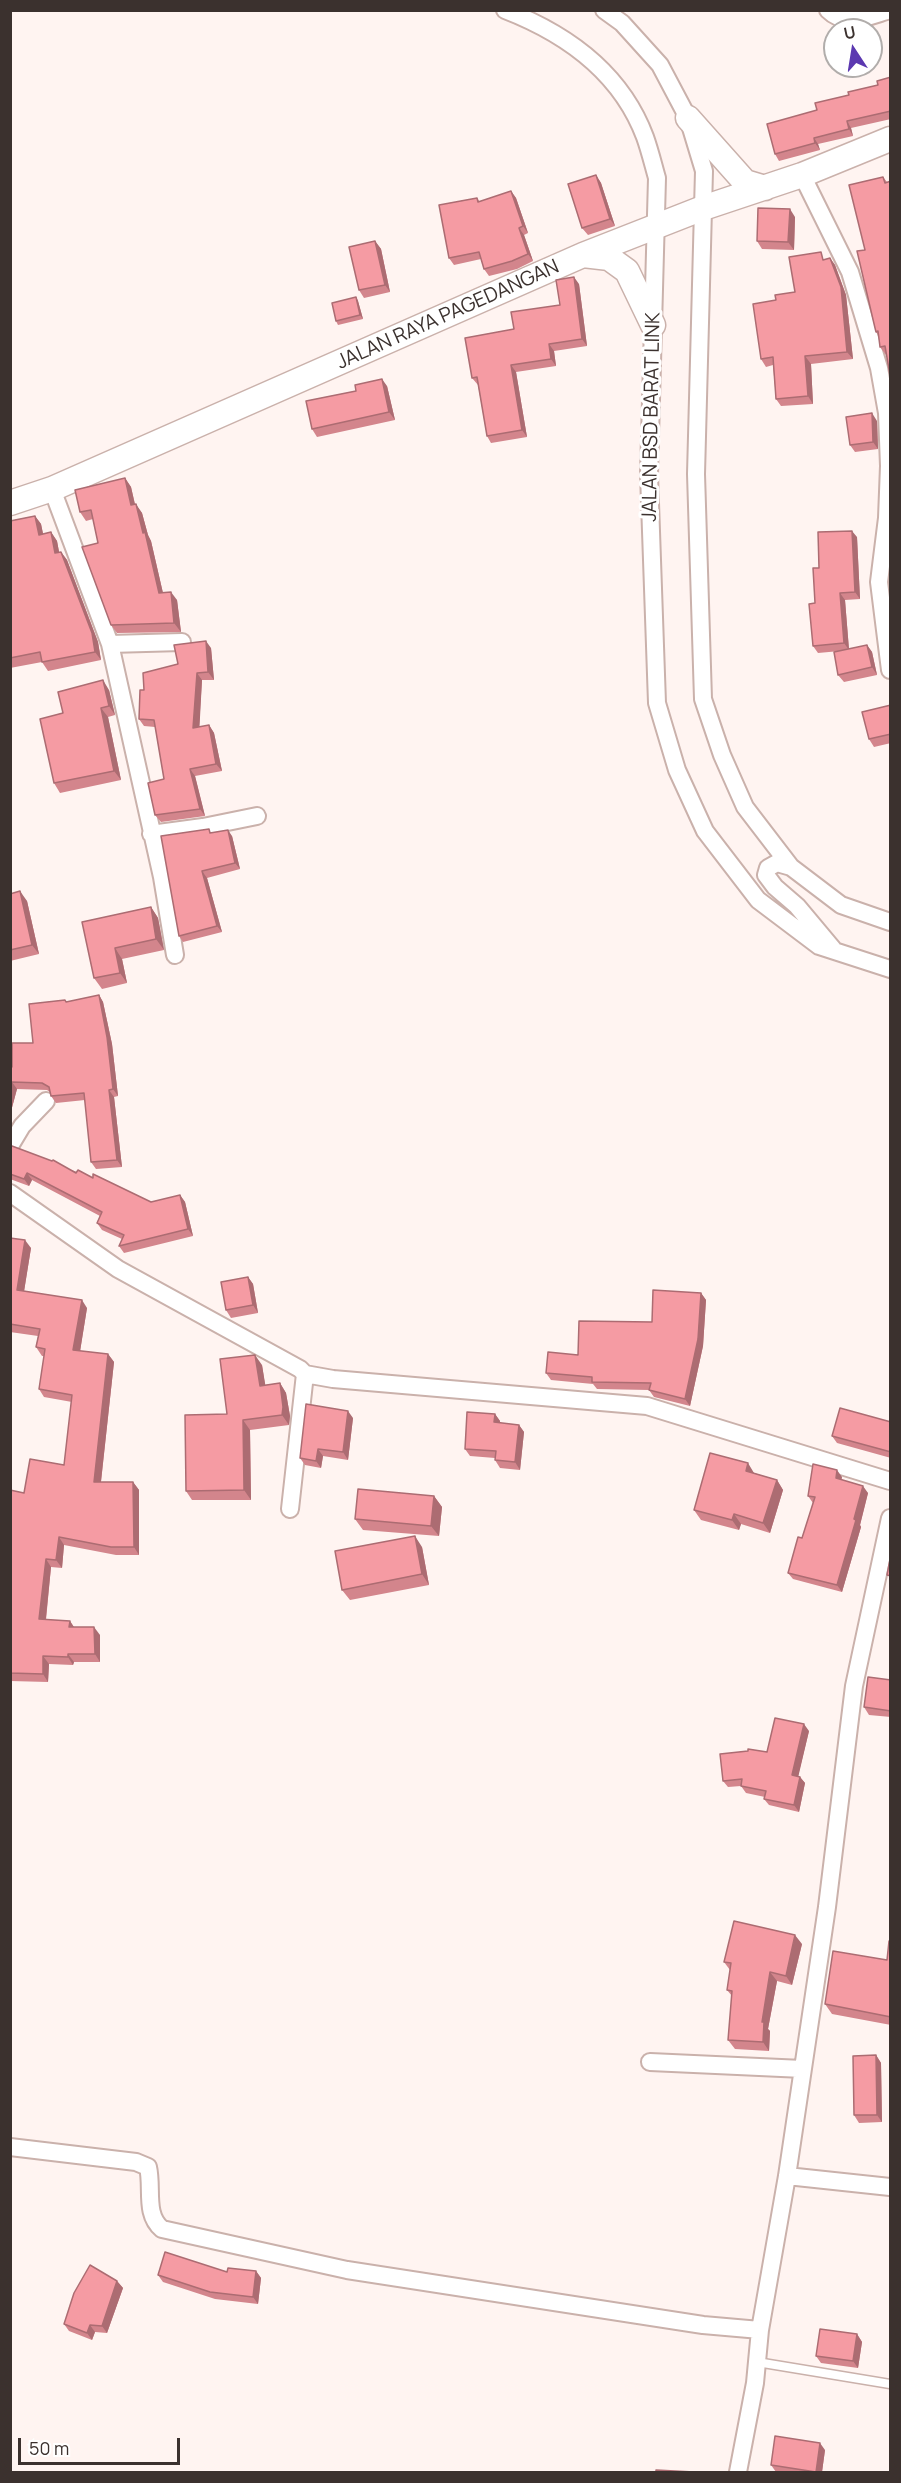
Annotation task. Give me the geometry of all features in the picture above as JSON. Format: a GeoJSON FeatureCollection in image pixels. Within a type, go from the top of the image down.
{"type":"FeatureCollection","features":[{"type":"Feature","properties":{"kind":"street","name":"JALAN BSD BARAT LINK"},"geometry":{"type":"LineString","coordinates":[[505,10],[549,29],[591,58],[621,92],[644,136],[657,178],[649,474],[657,703],[678,770],[705,831],[758,900],[819,946],[891,969]]}},
{"type":"Feature","properties":{"kind":"street"},"geometry":{"type":"LineString","coordinates":[[604,10],[622,23],[660,65],[688,118],[704,171],[696,474],[703,699],[722,755],[745,807],[791,867],[841,905],[891,922]]}},
{"type":"Feature","properties":{"kind":"street"},"geometry":{"type":"LineString","coordinates":[[828,10],[835,17],[852,21],[890,10]]}},
{"type":"Feature","properties":{"kind":"street"},"geometry":{"type":"LineString","coordinates":[[688,118],[745,182],[765,188]]}},
{"type":"Feature","properties":{"kind":"street","name":"JALAN RAYA PAGEDANGAN"},"geometry":{"type":"LineString","coordinates":[[10,502],[52,489],[583,255],[703,208],[802,175],[891,139]]}},
{"type":"Feature","properties":{"kind":"street"},"geometry":{"type":"LineString","coordinates":[[802,175],[850,272],[879,368],[887,413],[889,466],[887,518],[879,582],[891,670]]}},
{"type":"Feature","properties":{"kind":"street"},"geometry":{"type":"LineString","coordinates":[[583,255],[609,258],[627,271],[653,325]]}},
{"type":"Feature","properties":{"kind":"street"},"geometry":{"type":"LineString","coordinates":[[52,489],[110,644],[162,877],[175,955]]}},
{"type":"Feature","properties":{"kind":"street"},"geometry":{"type":"LineString","coordinates":[[110,644],[182,642]]}},
{"type":"Feature","properties":{"kind":"street"},"geometry":{"type":"LineString","coordinates":[[151,834],[203,827],[257,816]]}},
{"type":"Feature","properties":{"kind":"street"},"geometry":{"type":"LineString","coordinates":[[791,867],[777,863],[768,868],[766,875],[775,887],[798,906],[836,951]]}},
{"type":"Feature","properties":{"kind":"street"},"geometry":{"type":"LineString","coordinates":[[10,1146],[22,1126],[46,1101]]}},
{"type":"Feature","properties":{"kind":"street"},"geometry":{"type":"LineString","coordinates":[[10,1193],[118,1269],[300,1369],[305,1374],[333,1379],[646,1406],[891,1481]]}},
{"type":"Feature","properties":{"kind":"street"},"geometry":{"type":"LineString","coordinates":[[290,1509],[305,1374]]}},
{"type":"Feature","properties":{"kind":"street"},"geometry":{"type":"LineString","coordinates":[[738,2472],[787,2176],[827,1907],[854,1686],[891,1518]]}},
{"type":"Feature","properties":{"kind":"street"},"geometry":{"type":"LineString","coordinates":[[650,2062],[803,2069]]}},
{"type":"Feature","properties":{"kind":"street"},"geometry":{"type":"LineString","coordinates":[[10,2147],[136,2162],[148,2167],[151,2212],[154,2222],[162,2229],[347,2270],[703,2325],[760,2330]]}},
{"type":"Feature","properties":{"kind":"street"},"geometry":{"type":"LineString","coordinates":[[787,2176],[891,2187]]}},
{"type":"Feature","properties":{"kind":"lane"},"geometry":{"type":"LineString","coordinates":[[757,2362],[891,2384]]}},
{"type":"Feature","properties":{"kind":"building"},"geometry":{"type":"Polygon","coordinates":[[[891,77],[891,111],[847,121],[849,129],[814,138],[815,143],[775,154],[767,124],[817,110],[815,103],[849,95],[848,92],[878,85],[877,81],[891,77]]]}},
{"type":"Feature","properties":{"kind":"building"},"geometry":{"type":"Polygon","coordinates":[[[596,175],[610,219],[582,228],[568,184],[596,175]]]}},
{"type":"Feature","properties":{"kind":"building"},"geometry":{"type":"Polygon","coordinates":[[[883,177],[885,183],[891,181],[891,381],[885,346],[880,347],[857,251],[865,250],[849,185],[883,177]]]}},
{"type":"Feature","properties":{"kind":"building"},"geometry":{"type":"Polygon","coordinates":[[[511,191],[523,226],[519,228],[528,254],[484,269],[479,252],[449,258],[439,205],[477,198],[478,202],[511,191]]]}},
{"type":"Feature","properties":{"kind":"building"},"geometry":{"type":"Polygon","coordinates":[[[758,208],[790,209],[788,242],[757,241],[758,208]]]}},
{"type":"Feature","properties":{"kind":"building"},"geometry":{"type":"Polygon","coordinates":[[[375,241],[385,285],[359,290],[349,247],[375,241]]]}},
{"type":"Feature","properties":{"kind":"building"},"geometry":{"type":"Polygon","coordinates":[[[821,252],[823,260],[830,258],[841,287],[847,352],[805,356],[808,396],[776,399],[773,357],[761,359],[753,304],[776,300],[775,295],[795,292],[789,257],[821,252]]]}},
{"type":"Feature","properties":{"kind":"building"},"geometry":{"type":"Polygon","coordinates":[[[574,277],[582,339],[549,344],[551,359],[511,365],[522,430],[487,436],[477,377],[472,378],[465,338],[514,329],[511,312],[560,305],[556,280],[574,277]]]}},
{"type":"Feature","properties":{"kind":"building"},"geometry":{"type":"Polygon","coordinates":[[[356,297],[360,315],[336,321],[332,303],[356,297]]]}},
{"type":"Feature","properties":{"kind":"building"},"geometry":{"type":"Polygon","coordinates":[[[382,379],[389,412],[312,429],[306,401],[356,391],[355,385],[382,379]]]}},
{"type":"Feature","properties":{"kind":"building"},"geometry":{"type":"Polygon","coordinates":[[[872,413],[873,442],[850,445],[846,417],[872,413]]]}},
{"type":"Feature","properties":{"kind":"building"},"geometry":{"type":"Polygon","coordinates":[[[125,478],[131,505],[136,504],[143,533],[145,532],[159,593],[171,592],[174,623],[111,625],[82,547],[98,543],[91,510],[80,512],[75,490],[125,478]]]}},
{"type":"Feature","properties":{"kind":"building"},"geometry":{"type":"Polygon","coordinates":[[[35,516],[39,535],[51,532],[55,553],[61,552],[92,633],[95,652],[42,662],[40,652],[10,658],[10,521],[35,516]]]}},
{"type":"Feature","properties":{"kind":"building"},"geometry":{"type":"Polygon","coordinates":[[[852,531],[855,592],[840,593],[844,643],[813,646],[809,604],[815,603],[813,568],[819,568],[818,532],[852,531]]]}},
{"type":"Feature","properties":{"kind":"building"},"geometry":{"type":"Polygon","coordinates":[[[206,641],[208,672],[197,673],[193,728],[209,725],[216,764],[190,769],[200,809],[155,815],[148,783],[164,779],[154,720],[139,719],[140,690],[144,690],[143,673],[178,664],[174,645],[206,641]]]}},
{"type":"Feature","properties":{"kind":"building"},"geometry":{"type":"Polygon","coordinates":[[[867,645],[872,667],[838,675],[834,652],[867,645]]]}},
{"type":"Feature","properties":{"kind":"building"},"geometry":{"type":"Polygon","coordinates":[[[103,680],[109,706],[101,708],[114,771],[54,783],[40,719],[63,713],[58,692],[103,680]]]}},
{"type":"Feature","properties":{"kind":"building"},"geometry":{"type":"Polygon","coordinates":[[[891,705],[891,734],[869,739],[862,712],[891,705]]]}},
{"type":"Feature","properties":{"kind":"building"},"geometry":{"type":"Polygon","coordinates":[[[209,829],[210,833],[228,830],[235,863],[202,871],[217,926],[179,936],[161,836],[209,829]]]}},
{"type":"Feature","properties":{"kind":"building"},"geometry":{"type":"Polygon","coordinates":[[[20,891],[32,945],[10,950],[10,894],[20,891]]]}},
{"type":"Feature","properties":{"kind":"building"},"geometry":{"type":"Polygon","coordinates":[[[151,907],[156,939],[115,948],[120,973],[94,978],[82,922],[151,907]]]}},
{"type":"Feature","properties":{"kind":"building"},"geometry":{"type":"Polygon","coordinates":[[[99,995],[113,1089],[109,1090],[117,1160],[91,1162],[84,1093],[51,1096],[49,1087],[42,1083],[12,1082],[10,1089],[10,1067],[12,1067],[12,1043],[33,1043],[29,1004],[65,1000],[66,1002],[99,995]]]}},
{"type":"Feature","properties":{"kind":"building"},"geometry":{"type":"Polygon","coordinates":[[[10,1147],[53,1160],[76,1173],[78,1170],[93,1178],[93,1174],[151,1202],[180,1195],[188,1229],[119,1246],[124,1235],[97,1223],[102,1212],[27,1173],[24,1179],[10,1174],[10,1147]]]}},
{"type":"Feature","properties":{"kind":"building"},"geometry":{"type":"Polygon","coordinates":[[[10,1238],[25,1240],[17,1290],[82,1300],[73,1350],[108,1354],[94,1482],[133,1482],[134,1547],[111,1547],[59,1537],[56,1560],[46,1559],[39,1619],[70,1621],[69,1627],[94,1627],[95,1654],[68,1654],[68,1657],[43,1656],[43,1674],[10,1673],[10,1490],[24,1493],[30,1459],[64,1465],[72,1395],[39,1389],[45,1349],[36,1347],[40,1329],[10,1324],[10,1238]]]}},
{"type":"Feature","properties":{"kind":"building"},"geometry":{"type":"Polygon","coordinates":[[[248,1277],[253,1305],[226,1310],[221,1282],[248,1277]]]}},
{"type":"Feature","properties":{"kind":"building"},"geometry":{"type":"Polygon","coordinates":[[[653,1290],[701,1293],[698,1339],[685,1399],[649,1390],[651,1383],[592,1382],[592,1377],[546,1373],[548,1352],[578,1355],[579,1321],[652,1322],[653,1290]]]}},
{"type":"Feature","properties":{"kind":"building"},"geometry":{"type":"Polygon","coordinates":[[[255,1355],[260,1386],[280,1383],[283,1407],[282,1415],[243,1420],[244,1490],[186,1491],[185,1415],[227,1414],[220,1359],[255,1355]]]}},
{"type":"Feature","properties":{"kind":"building"},"geometry":{"type":"Polygon","coordinates":[[[306,1404],[348,1411],[343,1452],[318,1449],[316,1461],[300,1458],[306,1404]]]}},
{"type":"Feature","properties":{"kind":"building"},"geometry":{"type":"Polygon","coordinates":[[[840,1408],[891,1422],[891,1452],[832,1436],[840,1408]]]}},
{"type":"Feature","properties":{"kind":"building"},"geometry":{"type":"Polygon","coordinates":[[[467,1412],[495,1414],[494,1422],[519,1425],[515,1462],[495,1460],[496,1451],[465,1449],[467,1412]]]}},
{"type":"Feature","properties":{"kind":"building"},"geometry":{"type":"Polygon","coordinates":[[[710,1453],[748,1463],[746,1471],[777,1480],[763,1523],[734,1514],[732,1520],[694,1510],[710,1453]]]}},
{"type":"Feature","properties":{"kind":"building"},"geometry":{"type":"Polygon","coordinates":[[[813,1464],[837,1470],[836,1478],[863,1486],[854,1519],[856,1520],[837,1585],[788,1573],[798,1537],[802,1538],[815,1497],[808,1496],[813,1464]]]}},
{"type":"Feature","properties":{"kind":"building"},"geometry":{"type":"Polygon","coordinates":[[[358,1489],[434,1496],[431,1526],[355,1519],[358,1489]]]}},
{"type":"Feature","properties":{"kind":"building"},"geometry":{"type":"Polygon","coordinates":[[[415,1536],[422,1574],[342,1590],[335,1551],[415,1536]]]}},
{"type":"Feature","properties":{"kind":"building"},"geometry":{"type":"Polygon","coordinates":[[[891,1554],[891,1576],[887,1575],[891,1554]]]}},
{"type":"Feature","properties":{"kind":"building"},"geometry":{"type":"Polygon","coordinates":[[[868,1677],[891,1680],[891,1711],[864,1707],[868,1677]]]}},
{"type":"Feature","properties":{"kind":"building"},"geometry":{"type":"Polygon","coordinates":[[[775,1718],[804,1724],[792,1775],[800,1777],[794,1805],[764,1799],[766,1791],[741,1786],[742,1779],[723,1781],[720,1754],[748,1751],[748,1749],[767,1752],[775,1718]]]}},
{"type":"Feature","properties":{"kind":"building"},"geometry":{"type":"Polygon","coordinates":[[[734,1921],[795,1935],[786,1976],[770,1972],[762,2022],[764,2022],[763,2042],[728,2040],[732,1991],[727,1990],[731,1963],[724,1962],[734,1921]]]}},
{"type":"Feature","properties":{"kind":"building"},"geometry":{"type":"Polygon","coordinates":[[[889,1941],[891,1942],[891,2017],[825,2004],[833,1951],[887,1960],[889,1941]]]}},
{"type":"Feature","properties":{"kind":"building"},"geometry":{"type":"Polygon","coordinates":[[[876,2055],[877,2115],[854,2115],[853,2056],[876,2055]]]}},
{"type":"Feature","properties":{"kind":"building"},"geometry":{"type":"Polygon","coordinates":[[[165,2252],[227,2272],[228,2268],[256,2271],[253,2297],[210,2292],[158,2275],[165,2252]]]}},
{"type":"Feature","properties":{"kind":"building"},"geometry":{"type":"Polygon","coordinates":[[[90,2265],[117,2281],[102,2326],[90,2325],[87,2333],[64,2324],[74,2293],[90,2265]]]}},
{"type":"Feature","properties":{"kind":"building"},"geometry":{"type":"Polygon","coordinates":[[[820,2329],[857,2334],[853,2361],[816,2356],[820,2329]]]}},
{"type":"Feature","properties":{"kind":"building"},"geometry":{"type":"Polygon","coordinates":[[[775,2436],[820,2443],[816,2472],[771,2465],[775,2436]]]}},
{"type":"Feature","properties":{"kind":"building"},"geometry":{"type":"Polygon","coordinates":[[[656,2470],[694,2472],[656,2472],[656,2470]]]}}]}
